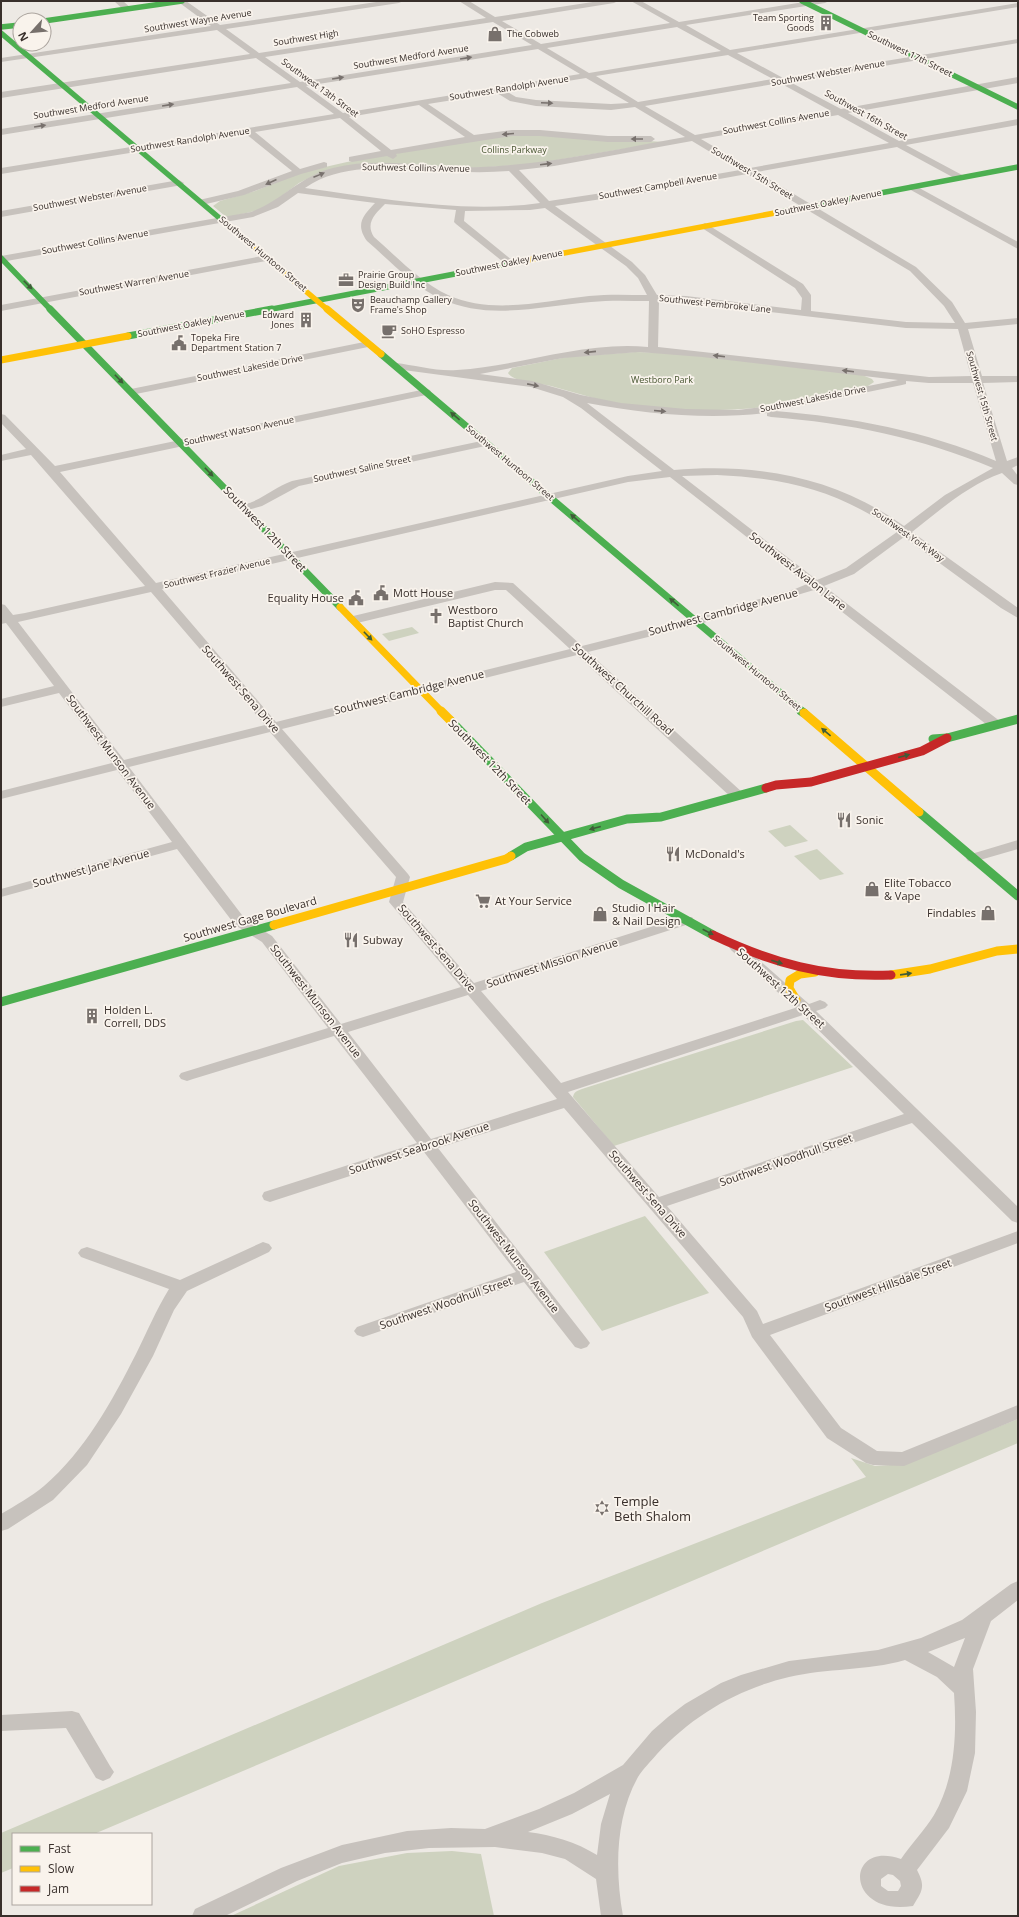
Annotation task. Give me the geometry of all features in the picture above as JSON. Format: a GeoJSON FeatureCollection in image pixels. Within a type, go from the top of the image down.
{"type":"FeatureCollection","features":[{"type":"Feature","properties":{"kind":"main road"},"geometry":{"type":"LineString","coordinates":[[52,20],[182,1]]}},
{"type":"Feature","properties":{"kind":"main road","name":"Southwest 17th Street"},"geometry":{"type":"LineString","coordinates":[[805,2],[1018,107]]}},
{"type":"Feature","properties":{"kind":"main road"},"geometry":{"type":"LineString","coordinates":[[1,27],[12,25]]}},
{"type":"Feature","properties":{"kind":"main road","name":"Southwest Huntoon Street"},"geometry":{"type":"LineString","coordinates":[[1,33],[486,442],[1018,896]]}},
{"type":"Feature","properties":{"kind":"main road","name":"Southwest Oakley Avenue"},"geometry":{"type":"LineString","coordinates":[[1,360],[1018,167]]}},
{"type":"Feature","properties":{"kind":"main road","name":"Southwest 12th Street"},"geometry":{"type":"LineString","coordinates":[[1,258],[421,690],[572,848],[592,865],[665,910],[728,942]]}},
{"type":"Feature","properties":{"kind":"main road","name":"Southwest Gage Boulevard"},"geometry":{"type":"LineString","coordinates":[[918,741],[947,738],[1018,719]]}},
{"type":"Feature","properties":{"kind":"main road","name":"Southwest Gage Boulevard"},"geometry":{"type":"LineString","coordinates":[[776,785],[811,782],[922,751],[947,738]]}},
{"type":"Feature","properties":{"kind":"main road"},"geometry":{"type":"LineString","coordinates":[[842,761],[869,754]]}},
{"type":"Feature","properties":{"kind":"main road","name":"Southwest Gage Boulevard"},"geometry":{"type":"LineString","coordinates":[[636,829],[661,817],[776,785],[802,772]]}},
{"type":"Feature","properties":{"kind":"main road","name":"Southwest Gage Boulevard"},"geometry":{"type":"LineString","coordinates":[[1,1002],[506,859],[526,847],[627,819],[661,817]]}},
{"type":"Feature","properties":{"kind":"main road"},"geometry":{"type":"LineString","coordinates":[[560,851],[583,844]]}},
{"type":"Feature","properties":{"kind":"main road","name":"Southwest Gage Boulevard"},"geometry":{"type":"LineString","coordinates":[[506,859],[524,860]]}},
{"type":"Feature","properties":{"kind":"main road"},"geometry":{"type":"LineString","coordinates":[[933,968],[1011,940]]}},
{"type":"Feature","properties":{"kind":"main road"},"geometry":{"type":"LineString","coordinates":[[728,942],[770,960],[839,976],[878,976],[911,973],[995,950],[1018,949]]}},
{"type":"Feature","properties":{"kind":"main road"},"geometry":{"type":"LineString","coordinates":[[807,1005],[789,991],[788,984],[790,980],[800,974],[817,972]]}},
{"type":"Feature","properties":{"kind":"street"},"geometry":{"type":"LineString","coordinates":[[118,1],[128,9]]}},
{"type":"Feature","properties":{"kind":"street","name":"Southwest 13th Street"},"geometry":{"type":"LineString","coordinates":[[182,1],[341,115],[388,152],[404,167]]}},
{"type":"Feature","properties":{"kind":"street","name":"Southwest Wayne Avenue"},"geometry":{"type":"LineString","coordinates":[[1,60],[399,1]]}},
{"type":"Feature","properties":{"kind":"street","name":"Southwest 15th Street"},"geometry":{"type":"LineString","coordinates":[[463,1],[913,269],[948,304],[962,326],[1004,468],[1018,482]]}},
{"type":"Feature","properties":{"kind":"street","name":"Southwest High"},"geometry":{"type":"LineString","coordinates":[[1,95],[614,1]]}},
{"type":"Feature","properties":{"kind":"street","name":"Southwest 16th Street"},"geometry":{"type":"LineString","coordinates":[[634,1],[962,178]]}},
{"type":"Feature","properties":{"kind":"street","name":"Southwest Medford Avenue"},"geometry":{"type":"LineString","coordinates":[[1,132],[540,47],[805,2],[825,1]]}},
{"type":"Feature","properties":{"kind":"street","name":"Southwest Randolph Avenue"},"geometry":{"type":"LineString","coordinates":[[1,171],[1018,5]]}},
{"type":"Feature","properties":{"kind":"street","name":"Southwest Webster Avenue"},"geometry":{"type":"LineString","coordinates":[[497,89],[513,99],[536,103],[611,107],[638,105],[1018,41]]}},
{"type":"Feature","properties":{"kind":"street","name":"Southwest Collins Avenue"},"geometry":{"type":"LineString","coordinates":[[1,258],[240,218],[262,212],[275,205],[312,178],[336,170],[370,166],[456,170],[512,168],[593,157],[661,145],[692,137],[1018,80]]}},
{"type":"Feature","properties":{"kind":"street"},"geometry":{"type":"LineString","coordinates":[[420,102],[472,138]]}},
{"type":"Feature","properties":{"kind":"street","name":"Southwest Campbell Avenue"},"geometry":{"type":"LineString","coordinates":[[296,190],[382,201],[461,208],[513,208],[547,205],[1018,122]]}},
{"type":"Feature","properties":{"kind":"street"},"geometry":{"type":"LineString","coordinates":[[247,130],[298,172]]}},
{"type":"Feature","properties":{"kind":"street","name":"Southwest Collins Avenue"},"geometry":{"type":"LineString","coordinates":[[202,202],[254,189],[298,172],[388,152],[472,138],[524,133],[608,139],[676,140]]}},
{"type":"Feature","properties":{"kind":"street"},"geometry":{"type":"LineString","coordinates":[[512,168],[547,205],[636,270],[649,287],[654,298],[653,350]]}},
{"type":"Feature","properties":{"kind":"street","name":"Southwest Webster Avenue"},"geometry":{"type":"LineString","coordinates":[[1,214],[179,183]]}},
{"type":"Feature","properties":{"kind":"street"},"geometry":{"type":"LineString","coordinates":[[912,187],[1018,246]]}},
{"type":"Feature","properties":{"kind":"street","name":"Southwest Pembroke Lane"},"geometry":{"type":"LineString","coordinates":[[382,201],[364,223],[366,234],[419,280],[436,292],[457,302],[490,308],[525,308],[604,299],[686,299],[906,325],[962,326],[1018,321]]}},
{"type":"Feature","properties":{"kind":"street"},"geometry":{"type":"LineString","coordinates":[[461,208],[459,222],[510,263]]}},
{"type":"Feature","properties":{"kind":"street"},"geometry":{"type":"LineString","coordinates":[[705,226],[799,286],[808,297],[805,314]]}},
{"type":"Feature","properties":{"kind":"street","name":"Southwest Warren Avenue"},"geometry":{"type":"LineString","coordinates":[[1,308],[268,258]]}},
{"type":"Feature","properties":{"kind":"street","name":"Southwest Lakeside Drive"},"geometry":{"type":"LineString","coordinates":[[131,392],[369,344]]}},
{"type":"Feature","properties":{"kind":"street","name":"Southwest Lakeside Drive"},"geometry":{"type":"LineString","coordinates":[[453,374],[587,352],[653,350],[929,380],[1018,379]]}},
{"type":"Feature","properties":{"kind":"street"},"geometry":{"type":"LineString","coordinates":[[512,364],[503,372],[505,376],[514,381]]}},
{"type":"Feature","properties":{"kind":"street","name":"Southwest Lakeside Drive"},"geometry":{"type":"LineString","coordinates":[[396,366],[514,381],[621,406],[668,411],[738,413],[807,402],[875,386],[929,380]]}},
{"type":"Feature","properties":{"kind":"street","name":"Southwest Lakeside Drive"},"geometry":{"type":"LineString","coordinates":[[866,373],[880,380],[879,384],[875,386]]}},
{"type":"Feature","properties":{"kind":"street","name":"Southwest Watson Avenue"},"geometry":{"type":"LineString","coordinates":[[52,470],[426,392]]}},
{"type":"Feature","properties":{"kind":"street","name":"Southwest Avalon Lane"},"geometry":{"type":"LineString","coordinates":[[566,394],[599,417],[996,725]]}},
{"type":"Feature","properties":{"kind":"street"},"geometry":{"type":"LineString","coordinates":[[807,402],[800,407],[799,411],[811,418]]}},
{"type":"Feature","properties":{"kind":"street"},"geometry":{"type":"LineString","coordinates":[[599,417],[597,412],[602,408],[621,406]]}},
{"type":"Feature","properties":{"kind":"street"},"geometry":{"type":"LineString","coordinates":[[738,413],[811,418],[904,434],[944,445],[1004,468],[1018,475]]}},
{"type":"Feature","properties":{"kind":"street","name":"Southwest Sena Drive"},"geometry":{"type":"LineString","coordinates":[[1,418],[52,470],[403,877],[396,902],[752,1315],[758,1333],[834,1433],[873,1458],[904,1459],[1018,1412]]}},
{"type":"Feature","properties":{"kind":"street","name":"Southwest Saline Street"},"geometry":{"type":"LineString","coordinates":[[244,508],[257,505],[284,487],[296,483],[486,442]]}},
{"type":"Feature","properties":{"kind":"street"},"geometry":{"type":"LineString","coordinates":[[1,458],[35,451]]}},
{"type":"Feature","properties":{"kind":"street","name":"Southwest Cambridge Avenue"},"geometry":{"type":"LineString","coordinates":[[1,795],[579,649],[696,621],[792,594],[816,586],[850,571],[877,553],[903,531],[968,485],[1018,460]]}},
{"type":"Feature","properties":{"kind":"street","name":"Southwest York Way"},"geometry":{"type":"LineString","coordinates":[[550,497],[628,479],[670,473],[709,471],[750,474],[811,485],[862,503],[887,518],[1018,614]]}},
{"type":"Feature","properties":{"kind":"street","name":"Southwest Frazier Avenue"},"geometry":{"type":"LineString","coordinates":[[4,616],[154,588],[550,497]]}},
{"type":"Feature","properties":{"kind":"street","name":"Southwest Churchill Road"},"geometry":{"type":"LineString","coordinates":[[353,620],[495,586],[506,585],[512,588],[738,796]]}},
{"type":"Feature","properties":{"kind":"street","name":"Southwest Munson Avenue"},"geometry":{"type":"LineString","coordinates":[[4,616],[63,688],[240,922],[267,939],[581,1343]]}},
{"type":"Feature","properties":{"kind":"street"},"geometry":{"type":"LineString","coordinates":[[1,703],[63,688]]}},
{"type":"Feature","properties":{"kind":"street","name":"Southwest Jane Avenue"},"geometry":{"type":"LineString","coordinates":[[1,893],[180,844]]}},
{"type":"Feature","properties":{"kind":"street"},"geometry":{"type":"LineString","coordinates":[[972,858],[1018,844]]}},
{"type":"Feature","properties":{"kind":"street","name":"Southwest Mission Avenue"},"geometry":{"type":"LineString","coordinates":[[188,1076],[472,989],[686,920]]}},
{"type":"Feature","properties":{"kind":"street","name":"Southwest 12th Street"},"geometry":{"type":"LineString","coordinates":[[728,942],[743,952],[807,1005],[915,1116],[1018,1218]]}},
{"type":"Feature","properties":{"kind":"street","name":"Southwest Seabrook Avenue"},"geometry":{"type":"LineString","coordinates":[[270,1196],[428,1145],[807,1005]]}},
{"type":"Feature","properties":{"kind":"street","name":"Southwest Woodhull Street"},"geometry":{"type":"LineString","coordinates":[[657,1204],[915,1116]]}},
{"type":"Feature","properties":{"kind":"street","name":"Southwest Hillsdale Street"},"geometry":{"type":"LineString","coordinates":[[758,1333],[1018,1237]]}},
{"type":"Feature","properties":{"kind":"street"},"geometry":{"type":"LineString","coordinates":[[1,1524],[51,1491],[87,1452],[114,1410],[156,1334],[174,1294],[181,1287],[263,1248]]}},
{"type":"Feature","properties":{"kind":"street"},"geometry":{"type":"LineString","coordinates":[[87,1253],[181,1287]]}},
{"type":"Feature","properties":{"kind":"street","name":"Southwest Woodhull Street"},"geometry":{"type":"LineString","coordinates":[[363,1331],[528,1274]]}},
{"type":"Feature","properties":{"kind":"street"},"geometry":{"type":"LineString","coordinates":[[484,1837],[509,1830],[575,1803],[630,1771],[659,1737],[680,1719],[706,1700],[732,1686],[760,1676],[790,1668],[881,1658],[906,1651],[961,1630],[983,1616],[1018,1589]]}},
{"type":"Feature","properties":{"kind":"street"},"geometry":{"type":"LineString","coordinates":[[904,1870],[941,1822],[956,1791],[964,1753],[966,1712],[963,1689],[963,1669],[983,1616]]}},
{"type":"Feature","properties":{"kind":"street"},"geometry":{"type":"LineString","coordinates":[[906,1651],[931,1662],[948,1673],[963,1689]]}},
{"type":"Feature","properties":{"kind":"street"},"geometry":{"type":"LineString","coordinates":[[1,1723],[72,1719],[103,1772]]}},
{"type":"Feature","properties":{"kind":"street"},"geometry":{"type":"LineString","coordinates":[[612,1916],[606,1874],[609,1840],[616,1809],[630,1771]]}},
{"type":"Feature","properties":{"kind":"street"},"geometry":{"type":"LineString","coordinates":[[203,1916],[308,1867],[341,1854],[398,1841],[484,1837],[541,1843],[567,1850],[588,1861],[606,1874]]}},
{"type":"Feature","properties":{"kind":"green space","name":"Collins Parkway"},"geometry":{"type":"Polygon","coordinates":[[[527,134],[665,142],[533,164],[475,168],[390,164],[317,174],[299,183],[264,209],[229,217],[225,216],[213,206],[220,201],[255,191],[303,172],[347,162],[484,138],[527,134]]]}},
{"type":"Feature","properties":{"kind":"green space","name":"Westboro Park"},"geometry":{"type":"Polygon","coordinates":[[[635,352],[674,353],[862,375],[872,379],[874,382],[868,386],[764,407],[723,410],[680,410],[638,406],[597,399],[551,386],[521,380],[511,376],[508,373],[512,368],[567,357],[635,352]]]}},
{"type":"Feature","properties":{"kind":"green space"},"geometry":{"type":"Polygon","coordinates":[[[412,627],[419,633],[389,641],[382,634],[412,627]]]}},
{"type":"Feature","properties":{"kind":"green space"},"geometry":{"type":"Polygon","coordinates":[[[790,825],[808,841],[785,847],[768,831],[790,825]]]}},
{"type":"Feature","properties":{"kind":"green space"},"geometry":{"type":"Polygon","coordinates":[[[817,849],[844,874],[820,880],[794,856],[817,849]]]}},
{"type":"Feature","properties":{"kind":"green space"},"geometry":{"type":"Polygon","coordinates":[[[803,1020],[853,1067],[614,1146],[573,1097],[576,1092],[581,1089],[803,1020]]]}},
{"type":"Feature","properties":{"kind":"green space"},"geometry":{"type":"Polygon","coordinates":[[[645,1216],[709,1293],[602,1331],[544,1252],[645,1216]]]}},
{"type":"Feature","properties":{"kind":"green space"},"geometry":{"type":"Polygon","coordinates":[[[1018,1419],[1018,1443],[96,1833],[12,1833],[12,1868],[1,1873],[1,1833],[542,1603],[866,1477],[851,1458],[875,1466],[904,1464],[1018,1419]]]}},
{"type":"Feature","properties":{"kind":"green space"},"geometry":{"type":"Polygon","coordinates":[[[452,1851],[481,1854],[494,1916],[231,1916],[339,1866],[407,1853],[452,1851]]]}},
{"type":"Feature","properties":{"kind":"traffic: fast"},"geometry":{"type":"LineString","coordinates":[[52,20],[182,1]]}},
{"type":"Feature","properties":{"kind":"traffic: fast"},"geometry":{"type":"LineString","coordinates":[[802,1],[1018,107]]}},
{"type":"Feature","properties":{"kind":"traffic: fast"},"geometry":{"type":"LineString","coordinates":[[1,27],[12,26]]}},
{"type":"Feature","properties":{"kind":"traffic: fast"},"geometry":{"type":"LineString","coordinates":[[1,33],[223,221]]}},
{"type":"Feature","properties":{"kind":"traffic: fast"},"geometry":{"type":"LineString","coordinates":[[780,212],[1018,167]]}},
{"type":"Feature","properties":{"kind":"traffic: fast"},"geometry":{"type":"LineString","coordinates":[[1,258],[340,607]]}},
{"type":"Feature","properties":{"kind":"traffic: fast"},"geometry":{"type":"LineString","coordinates":[[128,336],[517,262]]}},
{"type":"Feature","properties":{"kind":"traffic: fast"},"geometry":{"type":"LineString","coordinates":[[381,354],[804,713]]}},
{"type":"Feature","properties":{"kind":"traffic: fast"},"geometry":{"type":"LineString","coordinates":[[933,739],[947,738],[1018,719]]}},
{"type":"Feature","properties":{"kind":"traffic: fast"},"geometry":{"type":"LineString","coordinates":[[451,721],[582,857],[621,884],[713,935]]}},
{"type":"Feature","properties":{"kind":"traffic: fast"},"geometry":{"type":"LineString","coordinates":[[511,856],[526,847],[627,819],[661,817],[766,788]]}},
{"type":"Feature","properties":{"kind":"traffic: fast"},"geometry":{"type":"LineString","coordinates":[[919,812],[1018,896]]}},
{"type":"Feature","properties":{"kind":"traffic: fast"},"geometry":{"type":"LineString","coordinates":[[1,1002],[274,925]]}},
{"type":"Feature","properties":{"kind":"traffic: slow"},"geometry":{"type":"LineString","coordinates":[[517,262],[780,212]]}},
{"type":"Feature","properties":{"kind":"traffic: slow"},"geometry":{"type":"LineString","coordinates":[[223,221],[381,354]]}},
{"type":"Feature","properties":{"kind":"traffic: slow"},"geometry":{"type":"LineString","coordinates":[[1,360],[128,336]]}},
{"type":"Feature","properties":{"kind":"traffic: slow"},"geometry":{"type":"LineString","coordinates":[[340,607],[451,721]]}},
{"type":"Feature","properties":{"kind":"traffic: slow"},"geometry":{"type":"LineString","coordinates":[[804,713],[919,812]]}},
{"type":"Feature","properties":{"kind":"traffic: slow"},"geometry":{"type":"LineString","coordinates":[[274,925],[506,859],[511,856]]}},
{"type":"Feature","properties":{"kind":"traffic: slow"},"geometry":{"type":"LineString","coordinates":[[891,975],[930,969],[997,951],[1018,949]]}},
{"type":"Feature","properties":{"kind":"traffic: slow"},"geometry":{"type":"LineString","coordinates":[[796,1000],[789,988],[790,980],[800,974],[815,972]]}},
{"type":"Feature","properties":{"kind":"traffic: jam"},"geometry":{"type":"LineString","coordinates":[[766,788],[776,785],[811,782],[922,751],[947,738]]}},
{"type":"Feature","properties":{"kind":"traffic: jam"},"geometry":{"type":"LineString","coordinates":[[713,935],[734,945],[777,961],[821,972],[844,975],[891,975]]}},
{"type":"Feature","properties":{"kind":"place","name":"Team Sporting Goods"},"geometry":{"type":"Point","coordinates":[826,23]}},
{"type":"Feature","properties":{"kind":"place","name":"The Cobweb"},"geometry":{"type":"Point","coordinates":[495,34]}},
{"type":"Feature","properties":{"kind":"place","name":"Prairie Group Design Build Inc"},"geometry":{"type":"Point","coordinates":[346,280]}},
{"type":"Feature","properties":{"kind":"place","name":"Beauchamp Gallery Frame's Shop"},"geometry":{"type":"Point","coordinates":[358,305]}},
{"type":"Feature","properties":{"kind":"place","name":"Edward Jones"},"geometry":{"type":"Point","coordinates":[306,320]}},
{"type":"Feature","properties":{"kind":"place","name":"SoHO Espresso"},"geometry":{"type":"Point","coordinates":[389,331]}},
{"type":"Feature","properties":{"kind":"place","name":"Topeka Fire Department Station 7"},"geometry":{"type":"Point","coordinates":[179,343]}},
{"type":"Feature","properties":{"kind":"place","name":"Mott House"},"geometry":{"type":"Point","coordinates":[381,593]}},
{"type":"Feature","properties":{"kind":"place","name":"Equality House"},"geometry":{"type":"Point","coordinates":[356,598]}},
{"type":"Feature","properties":{"kind":"place","name":"Westboro Baptist Church"},"geometry":{"type":"Point","coordinates":[436,616]}},
{"type":"Feature","properties":{"kind":"place","name":"Sonic"},"geometry":{"type":"Point","coordinates":[844,820]}},
{"type":"Feature","properties":{"kind":"place","name":"McDonald's"},"geometry":{"type":"Point","coordinates":[673,854]}},
{"type":"Feature","properties":{"kind":"place","name":"Elite Tobacco & Vape"},"geometry":{"type":"Point","coordinates":[872,889]}},
{"type":"Feature","properties":{"kind":"place","name":"At Your Service"},"geometry":{"type":"Point","coordinates":[483,901]}},
{"type":"Feature","properties":{"kind":"place","name":"Findables"},"geometry":{"type":"Point","coordinates":[988,913]}},
{"type":"Feature","properties":{"kind":"place","name":"Studio I Hair & Nail Design"},"geometry":{"type":"Point","coordinates":[600,914]}},
{"type":"Feature","properties":{"kind":"place","name":"Subway"},"geometry":{"type":"Point","coordinates":[351,940]}},
{"type":"Feature","properties":{"kind":"place","name":"Holden L. Correll, DDS"},"geometry":{"type":"Point","coordinates":[92,1016]}},
{"type":"Feature","properties":{"kind":"place","name":"Temple Beth Shalom"},"geometry":{"type":"Point","coordinates":[602,1508]}}]}
